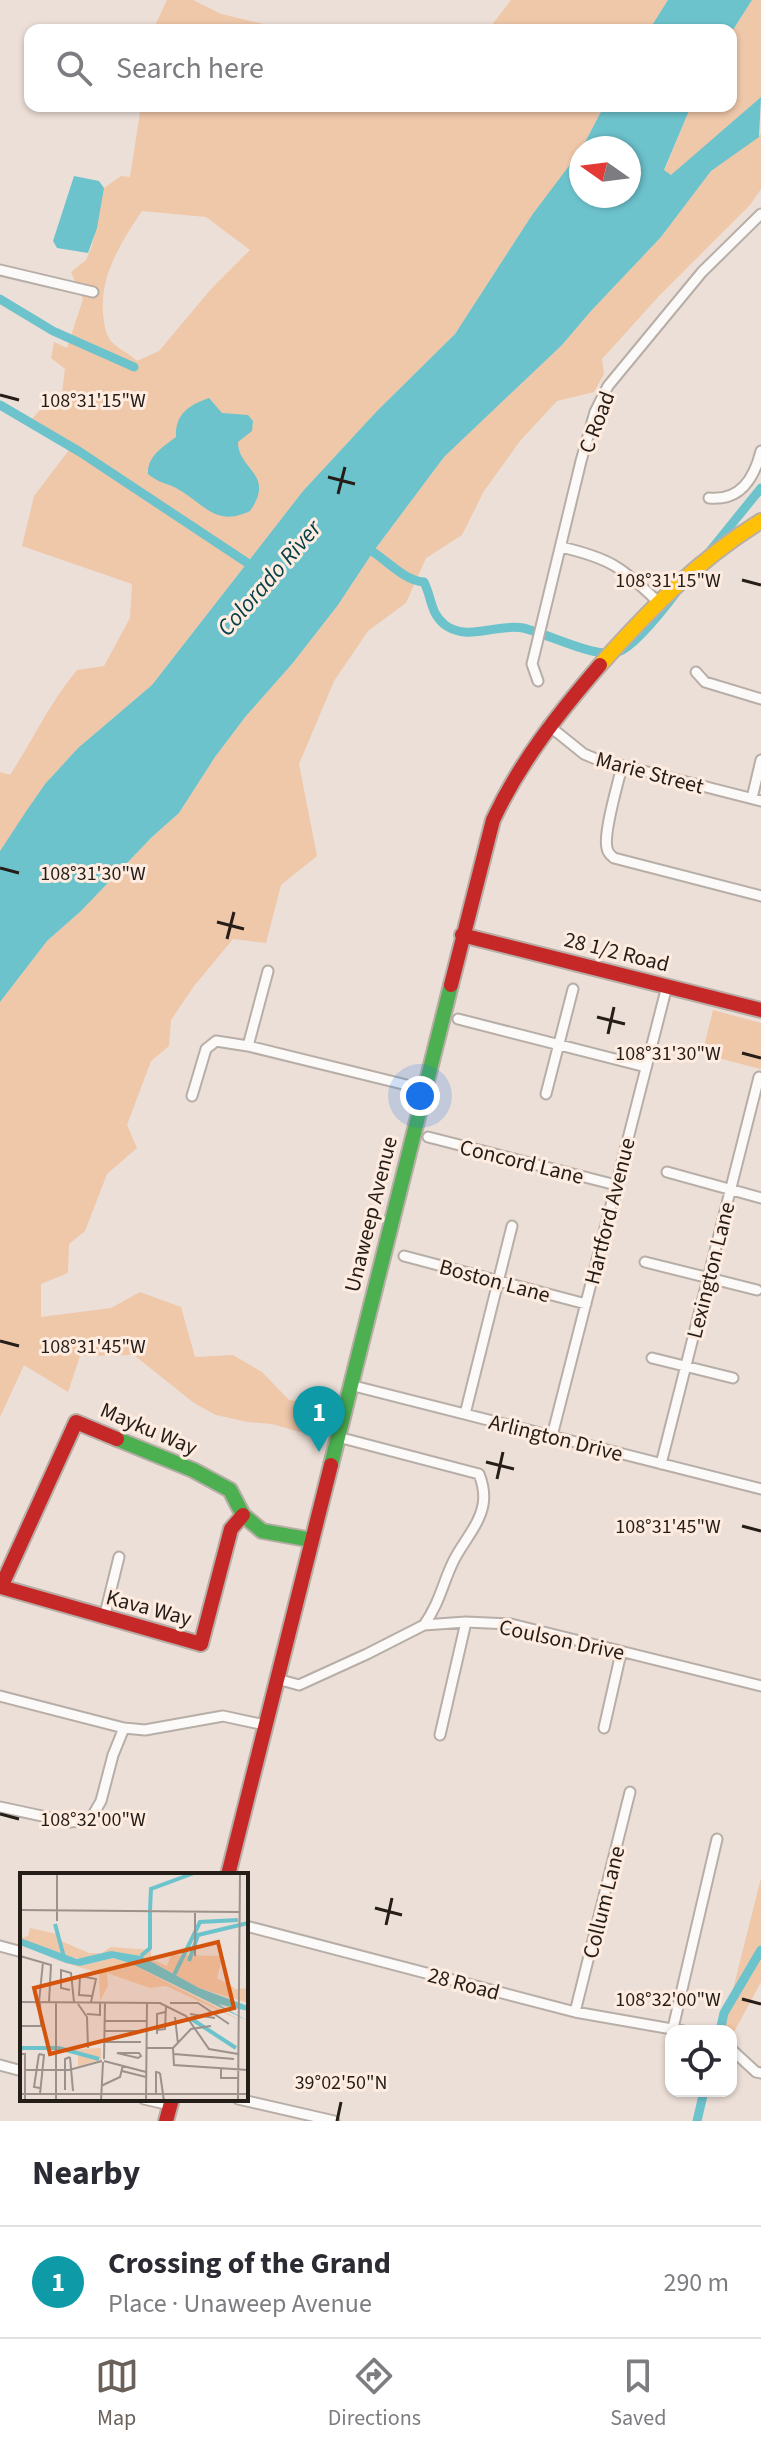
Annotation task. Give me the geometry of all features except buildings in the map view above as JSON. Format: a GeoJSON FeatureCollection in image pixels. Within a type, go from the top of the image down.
{"type":"FeatureCollection","features":[{"type":"Feature","properties":{"kind":"main road","name":"Unaweep Avenue"},"geometry":{"type":"LineString","coordinates":[[228,1873],[493,820],[517,769],[548,725],[657,601],[723,543],[761,521]]}},
{"type":"Feature","properties":{"kind":"main road","name":"28 1/2 Road"},"geometry":{"type":"LineString","coordinates":[[462,935],[761,1010]]}},
{"type":"Feature","properties":{"kind":"main road","name":"Mayku Way"},"geometry":{"type":"LineString","coordinates":[[1,1587],[76,1422],[193,1470],[230,1490],[243,1515],[262,1531],[312,1540]]}},
{"type":"Feature","properties":{"kind":"main road","name":"Kava Way"},"geometry":{"type":"LineString","coordinates":[[1,1587],[201,1644],[231,1529],[243,1515]]}},
{"type":"Feature","properties":{"kind":"main road"},"geometry":{"type":"LineString","coordinates":[[166,2121],[171,2102]]}},
{"type":"Feature","properties":{"kind":"street","name":"C Road"},"geometry":{"type":"LineString","coordinates":[[538,681],[532,664],[595,412],[608,386],[702,272],[761,214]]}},
{"type":"Feature","properties":{"kind":"street"},"geometry":{"type":"LineString","coordinates":[[0,270],[93,292]]}},
{"type":"Feature","properties":{"kind":"street"},"geometry":{"type":"LineString","coordinates":[[709,498],[730,497],[743,489],[757,469],[761,451]]}},
{"type":"Feature","properties":{"kind":"street"},"geometry":{"type":"LineString","coordinates":[[561,547],[602,557],[613,563],[657,601]]}},
{"type":"Feature","properties":{"kind":"street"},"geometry":{"type":"LineString","coordinates":[[696,672],[705,682],[761,699]]}},
{"type":"Feature","properties":{"kind":"street","name":"Marie Street"},"geometry":{"type":"LineString","coordinates":[[548,725],[584,754],[756,799]]}},
{"type":"Feature","properties":{"kind":"street"},"geometry":{"type":"LineString","coordinates":[[756,799],[761,760]]}},
{"type":"Feature","properties":{"kind":"street"},"geometry":{"type":"LineString","coordinates":[[622,766],[607,834],[609,854],[614,858],[761,896]]}},
{"type":"Feature","properties":{"kind":"street"},"geometry":{"type":"LineString","coordinates":[[248,1046],[268,971]]}},
{"type":"Feature","properties":{"kind":"street","name":"Hartford Avenue"},"geometry":{"type":"LineString","coordinates":[[552,1436],[667,986]]}},
{"type":"Feature","properties":{"kind":"street"},"geometry":{"type":"LineString","coordinates":[[546,1094],[573,989]]}},
{"type":"Feature","properties":{"kind":"street"},"geometry":{"type":"LineString","coordinates":[[458,1019],[646,1067]]}},
{"type":"Feature","properties":{"kind":"street"},"geometry":{"type":"LineString","coordinates":[[192,1096],[210,1044],[221,1041],[423,1089]]}},
{"type":"Feature","properties":{"kind":"street","name":"Lexington Lane"},"geometry":{"type":"LineString","coordinates":[[661,1464],[759,1077]]}},
{"type":"Feature","properties":{"kind":"street","name":"Concord Lane"},"geometry":{"type":"LineString","coordinates":[[428,1137],[616,1185]]}},
{"type":"Feature","properties":{"kind":"street"},"geometry":{"type":"LineString","coordinates":[[667,1172],[761,1198]]}},
{"type":"Feature","properties":{"kind":"street"},"geometry":{"type":"LineString","coordinates":[[465,1414],[512,1226]]}},
{"type":"Feature","properties":{"kind":"street","name":"Boston Lane"},"geometry":{"type":"LineString","coordinates":[[404,1256],[586,1304]]}},
{"type":"Feature","properties":{"kind":"street"},"geometry":{"type":"LineString","coordinates":[[645,1262],[757,1290]]}},
{"type":"Feature","properties":{"kind":"street"},"geometry":{"type":"LineString","coordinates":[[652,1358],[733,1378]]}},
{"type":"Feature","properties":{"kind":"street","name":"Arlington Drive"},"geometry":{"type":"LineString","coordinates":[[350,1385],[761,1489]]}},
{"type":"Feature","properties":{"kind":"street"},"geometry":{"type":"LineString","coordinates":[[338,1437],[479,1474],[483,1486],[483,1505],[479,1517],[453,1562],[438,1604],[424,1625]]}},
{"type":"Feature","properties":{"kind":"street"},"geometry":{"type":"LineString","coordinates":[[104,1618],[119,1557]]}},
{"type":"Feature","properties":{"kind":"street"},"geometry":{"type":"LineString","coordinates":[[440,1735],[466,1622]]}},
{"type":"Feature","properties":{"kind":"street","name":"Coulson Drive"},"geometry":{"type":"LineString","coordinates":[[277,1679],[299,1685],[424,1625],[466,1622],[511,1624],[761,1686]]}},
{"type":"Feature","properties":{"kind":"street"},"geometry":{"type":"LineString","coordinates":[[604,1728],[621,1653]]}},
{"type":"Feature","properties":{"kind":"street"},"geometry":{"type":"LineString","coordinates":[[0,1696],[124,1728],[145,1730],[223,1716],[265,1725]]}},
{"type":"Feature","properties":{"kind":"street"},"geometry":{"type":"LineString","coordinates":[[0,1807],[70,1822],[90,1820],[101,1801],[124,1728]]}},
{"type":"Feature","properties":{"kind":"street","name":"Collum Lane"},"geometry":{"type":"LineString","coordinates":[[575,2012],[630,1792]]}},
{"type":"Feature","properties":{"kind":"street"},"geometry":{"type":"LineString","coordinates":[[679,2025],[717,1839]]}},
{"type":"Feature","properties":{"kind":"street","name":"28 Road"},"geometry":{"type":"LineString","coordinates":[[248,1927],[575,2012],[665,2028]]}},
{"type":"Feature","properties":{"kind":"street"},"geometry":{"type":"LineString","coordinates":[[0,1946],[20,1951]]}},
{"type":"Feature","properties":{"kind":"street"},"geometry":{"type":"LineString","coordinates":[[737,2055],[761,2073]]}},
{"type":"Feature","properties":{"kind":"street"},"geometry":{"type":"LineString","coordinates":[[0,2065],[20,2070]]}},
{"type":"Feature","properties":{"kind":"street"},"geometry":{"type":"LineString","coordinates":[[246,2101],[331,2121]]}},
{"type":"Feature","properties":{"kind":"shaded area"},"geometry":{"type":"Polygon","coordinates":[[[167,0],[193,0],[221,14],[264,24],[156,24],[167,0]]]}},
{"type":"Feature","properties":{"kind":"shaded area"},"geometry":{"type":"Polygon","coordinates":[[[511,0],[668,0],[653,24],[493,24],[511,0]]]}},
{"type":"Feature","properties":{"kind":"shaded area"},"geometry":{"type":"Polygon","coordinates":[[[752,0],[761,0],[761,97],[671,176],[664,171],[689,112],[737,112],[737,24],[752,0]]]}},
{"type":"Feature","properties":{"kind":"shaded area"},"geometry":{"type":"Polygon","coordinates":[[[140,112],[601,112],[588,136],[569,136],[569,168],[532,215],[455,334],[377,411],[303,491],[152,685],[78,748],[45,784],[0,851],[0,772],[10,775],[77,670],[104,666],[130,618],[132,584],[22,546],[34,496],[69,450],[32,419],[46,403],[60,409],[65,369],[51,358],[54,342],[67,348],[83,299],[71,272],[86,260],[92,246],[104,188],[121,176],[130,177],[140,112]],[[142,211],[108,272],[103,299],[105,329],[112,342],[137,361],[159,351],[211,289],[250,250],[206,217],[142,211]]]}},
{"type":"Feature","properties":{"kind":"shaded area"},"geometry":{"type":"Polygon","coordinates":[[[761,134],[761,189],[750,205],[659,296],[602,359],[604,374],[594,392],[557,401],[520,441],[484,491],[462,535],[426,558],[406,603],[368,631],[334,681],[299,764],[317,856],[281,885],[266,943],[233,939],[194,986],[171,1020],[169,1046],[151,1061],[127,1125],[137,1148],[107,1174],[85,1231],[69,1244],[68,1273],[41,1284],[41,1317],[111,1308],[140,1292],[181,1307],[195,1357],[233,1355],[262,1372],[289,1400],[331,1405],[324,1439],[272,1424],[216,1415],[194,1403],[134,1355],[80,1356],[68,1392],[24,1365],[0,1417],[0,1002],[47,941],[179,813],[215,757],[338,605],[373,552],[444,457],[562,345],[661,237],[711,171],[761,134]]]}},
{"type":"Feature","properties":{"kind":"shaded area"},"geometry":{"type":"Polygon","coordinates":[[[713,1010],[761,1023],[761,1069],[702,1054],[713,1010]]]}},
{"type":"Feature","properties":{"kind":"shaded area"},"geometry":{"type":"Polygon","coordinates":[[[761,1878],[761,1982],[737,2027],[724,2025],[761,1878]]]}},
{"type":"Feature","properties":{"kind":"water"},"geometry":{"type":"Polygon","coordinates":[[[668,0],[752,0],[737,24],[653,24],[668,0]]]}},
{"type":"Feature","properties":{"kind":"water","name":"Colorado River"},"geometry":{"type":"Polygon","coordinates":[[[761,97],[759,137],[711,171],[661,237],[562,345],[444,457],[373,552],[338,605],[215,757],[179,813],[47,941],[0,1002],[0,851],[45,784],[78,748],[152,685],[303,491],[377,411],[455,334],[532,215],[569,166],[569,208],[641,208],[641,136],[588,136],[601,112],[688,112],[664,170],[671,175],[761,97]]]}},
{"type":"Feature","properties":{"kind":"water"},"geometry":{"type":"Polygon","coordinates":[[[74,176],[99,181],[104,188],[97,228],[88,253],[57,248],[53,241],[74,176]]]}},
{"type":"Feature","properties":{"kind":"water"},"geometry":{"type":"Polygon","coordinates":[[[209,398],[222,413],[248,415],[253,421],[252,431],[238,442],[244,459],[258,480],[259,489],[250,511],[238,516],[228,517],[210,512],[176,488],[148,474],[153,457],[176,437],[181,416],[195,404],[209,398]]]}},
{"type":"Feature","properties":{"kind":"waterway"},"geometry":{"type":"LineString","coordinates":[[0,299],[53,331],[134,367]]}},
{"type":"Feature","properties":{"kind":"waterway"},"geometry":{"type":"LineString","coordinates":[[0,405],[80,452],[246,562]]}},
{"type":"Feature","properties":{"kind":"waterway"},"geometry":{"type":"LineString","coordinates":[[710,551],[761,488]]}},
{"type":"Feature","properties":{"kind":"waterway"},"geometry":{"type":"LineString","coordinates":[[373,552],[404,575],[424,582],[437,615],[454,630],[473,632],[523,628],[597,652],[618,652],[633,642],[678,590]]}},
{"type":"Feature","properties":{"kind":"waterway"},"geometry":{"type":"LineString","coordinates":[[721,2025],[724,2013],[761,1950]]}},
{"type":"Feature","properties":{"kind":"waterway"},"geometry":{"type":"LineString","coordinates":[[697,2121],[703,2097]]}},
{"type":"Feature","properties":{"kind":"traffic: fast"},"geometry":{"type":"LineString","coordinates":[[331,1465],[451,985]]}},
{"type":"Feature","properties":{"kind":"traffic: fast"},"geometry":{"type":"LineString","coordinates":[[117,1439],[193,1470],[230,1490],[243,1515],[262,1531],[312,1540]]}},
{"type":"Feature","properties":{"kind":"traffic: slow"},"geometry":{"type":"LineString","coordinates":[[600,665],[675,587],[716,552],[761,521]]}},
{"type":"Feature","properties":{"kind":"traffic: jam"},"geometry":{"type":"LineString","coordinates":[[451,985],[493,820],[515,778],[541,739],[600,665]]}},
{"type":"Feature","properties":{"kind":"traffic: jam"},"geometry":{"type":"LineString","coordinates":[[462,935],[761,1010]]}},
{"type":"Feature","properties":{"kind":"traffic: jam"},"geometry":{"type":"LineString","coordinates":[[117,1439],[76,1422],[1,1587],[201,1644],[231,1529],[243,1515]]}},
{"type":"Feature","properties":{"kind":"traffic: jam"},"geometry":{"type":"LineString","coordinates":[[229,1873],[331,1465]]}},
{"type":"Feature","properties":{"kind":"traffic: jam"},"geometry":{"type":"LineString","coordinates":[[166,2121],[171,2101]]}},
{"type":"Feature","properties":{"kind":"place","name":"Crossing of the Grand"},"geometry":{"type":"Point","coordinates":[319,1452]}}]}
